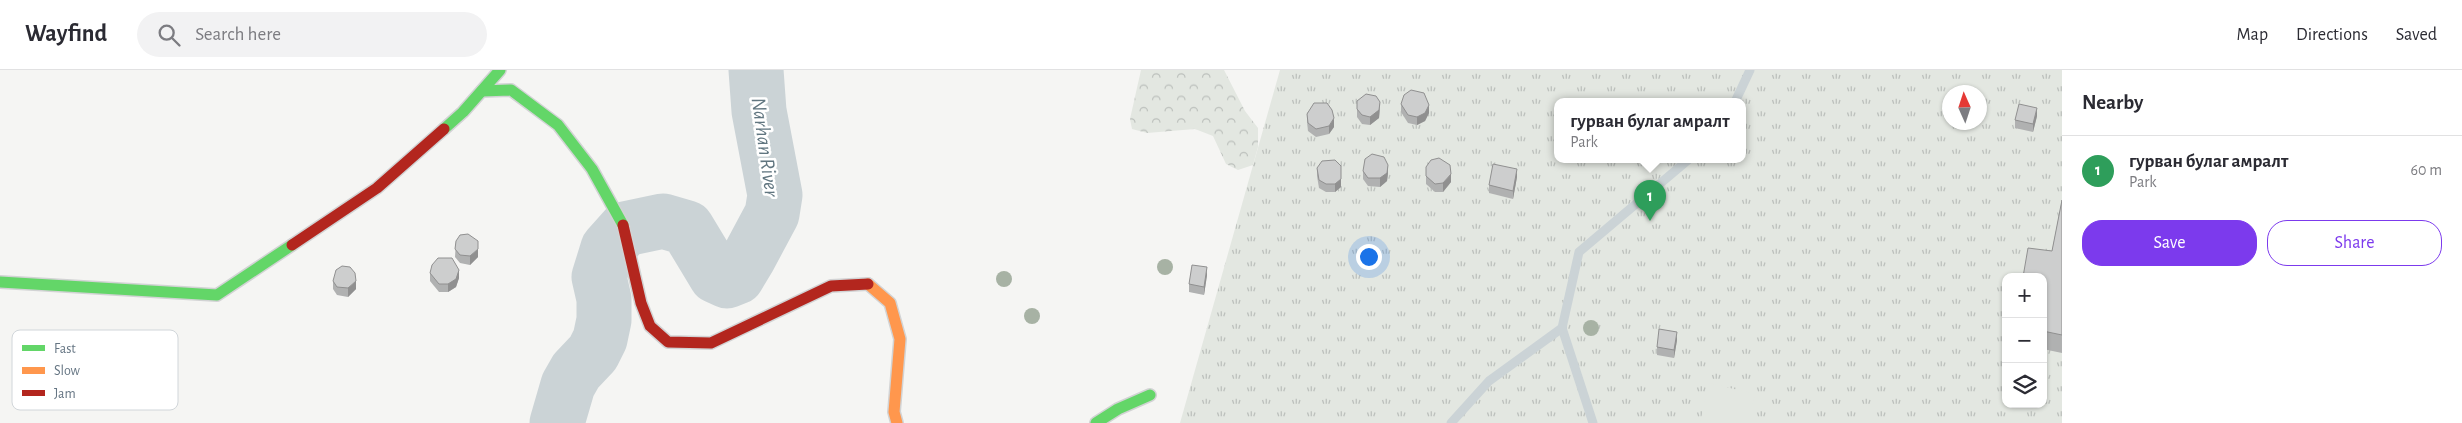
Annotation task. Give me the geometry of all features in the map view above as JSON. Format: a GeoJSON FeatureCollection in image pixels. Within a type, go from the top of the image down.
{"type":"FeatureCollection","features":[{"type":"Feature","properties":{"kind":"street"},"geometry":{"type":"LineString","coordinates":[[0,282],[217,295],[377,188],[463,112],[500,70]]}},
{"type":"Feature","properties":{"kind":"street"},"geometry":{"type":"LineString","coordinates":[[482,91],[512,90],[558,125],[592,170],[625,229],[641,303],[650,326],[668,342],[711,343],[831,286],[866,282],[890,304],[900,339],[894,412],[897,423]]}},
{"type":"Feature","properties":{"kind":"street"},"geometry":{"type":"LineString","coordinates":[[1096,423],[1118,409],[1150,396]]}},
{"type":"Feature","properties":{"kind":"green space"},"geometry":{"type":"Polygon","coordinates":[[[1141,70],[1224,70],[1245,111],[1258,128],[1258,147],[1253,165],[1238,170],[1226,164],[1213,136],[1195,129],[1147,133],[1132,129],[1130,119],[1141,70]]]}},
{"type":"Feature","properties":{"kind":"green space"},"geometry":{"type":"Polygon","coordinates":[[[1280,70],[2062,70],[2062,423],[1180,423],[1280,70]]]}},
{"type":"Feature","properties":{"kind":"green space"},"geometry":{"type":"Polygon","coordinates":[[[1709,383],[1755,394],[1748,423],[1700,423],[1709,383]]]}},
{"type":"Feature","properties":{"kind":"building"},"geometry":{"type":"Polygon","coordinates":[[[1411,90],[1424,93],[1429,105],[1425,113],[1417,117],[1408,115],[1401,104],[1404,95],[1411,90]]]}},
{"type":"Feature","properties":{"kind":"building"},"geometry":{"type":"Polygon","coordinates":[[[1366,94],[1376,96],[1380,102],[1379,110],[1370,117],[1362,115],[1357,109],[1357,101],[1366,94]]]}},
{"type":"Feature","properties":{"kind":"building"},"geometry":{"type":"Polygon","coordinates":[[[1314,103],[1327,103],[1332,110],[1334,118],[1329,126],[1316,129],[1308,123],[1307,114],[1314,103]]]}},
{"type":"Feature","properties":{"kind":"building"},"geometry":{"type":"Polygon","coordinates":[[[2019,104],[2037,108],[2033,124],[2015,120],[2019,104]]]}},
{"type":"Feature","properties":{"kind":"building"},"geometry":{"type":"Polygon","coordinates":[[[1372,154],[1384,157],[1388,165],[1387,173],[1380,178],[1368,178],[1363,171],[1365,159],[1372,154]]]}},
{"type":"Feature","properties":{"kind":"building"},"geometry":{"type":"Polygon","coordinates":[[[1439,158],[1450,165],[1451,174],[1443,183],[1435,184],[1426,176],[1426,167],[1431,160],[1439,158]]]}},
{"type":"Feature","properties":{"kind":"building"},"geometry":{"type":"Polygon","coordinates":[[[1335,160],[1341,166],[1341,179],[1335,184],[1326,184],[1319,180],[1317,168],[1322,161],[1335,160]]]}},
{"type":"Feature","properties":{"kind":"building"},"geometry":{"type":"Polygon","coordinates":[[[1493,164],[1517,169],[1513,191],[1489,185],[1493,164]]]}},
{"type":"Feature","properties":{"kind":"building"},"geometry":{"type":"Polygon","coordinates":[[[2062,200],[2062,335],[2047,332],[2047,273],[2024,273],[2028,248],[2052,251],[2062,200]]]}},
{"type":"Feature","properties":{"kind":"building"},"geometry":{"type":"Polygon","coordinates":[[[468,234],[478,241],[478,249],[470,256],[460,255],[455,249],[456,241],[460,235],[468,234]]]}},
{"type":"Feature","properties":{"kind":"building"},"geometry":{"type":"Polygon","coordinates":[[[438,258],[452,258],[459,270],[456,279],[448,284],[439,284],[430,273],[432,265],[438,258]]]}},
{"type":"Feature","properties":{"kind":"building"},"geometry":{"type":"Polygon","coordinates":[[[1192,265],[1207,267],[1204,287],[1189,284],[1192,265]]]}},
{"type":"Feature","properties":{"kind":"building"},"geometry":{"type":"Polygon","coordinates":[[[342,266],[350,267],[355,273],[356,281],[348,288],[337,287],[333,281],[336,270],[342,266]]]}},
{"type":"Feature","properties":{"kind":"building"},"geometry":{"type":"Polygon","coordinates":[[[1659,329],[1677,332],[1674,350],[1657,347],[1659,329]]]}},
{"type":"Feature","properties":{"kind":"waterway","name":"Narhan River"},"geometry":{"type":"LineString","coordinates":[[557,423],[568,385],[576,371],[593,353],[600,339],[604,320],[604,299],[599,277],[608,248],[625,229],[663,221],[687,228],[716,276],[727,281],[737,277],[749,257],[772,214],[775,195],[759,111],[756,70]]}},
{"type":"Feature","properties":{"kind":"waterway","name":"Narhan River"},"geometry":{"type":"LineString","coordinates":[[1737,98],[1750,70]]}},
{"type":"Feature","properties":{"kind":"waterway","name":"Narhan River"},"geometry":{"type":"LineString","coordinates":[[1451,423],[1489,381],[1562,328],[1579,252],[1684,163]]}},
{"type":"Feature","properties":{"kind":"waterway","name":"Narhan River"},"geometry":{"type":"LineString","coordinates":[[1562,328],[1593,423]]}},
{"type":"Feature","properties":{"kind":"traffic: fast"},"geometry":{"type":"LineString","coordinates":[[444,129],[463,112],[500,70]]}},
{"type":"Feature","properties":{"kind":"traffic: fast"},"geometry":{"type":"LineString","coordinates":[[482,91],[511,90],[558,125],[592,169],[623,225]]}},
{"type":"Feature","properties":{"kind":"traffic: fast"},"geometry":{"type":"LineString","coordinates":[[0,282],[217,295],[292,245]]}},
{"type":"Feature","properties":{"kind":"traffic: fast"},"geometry":{"type":"LineString","coordinates":[[1096,423],[1118,409],[1150,395]]}},
{"type":"Feature","properties":{"kind":"traffic: slow"},"geometry":{"type":"LineString","coordinates":[[868,284],[890,303],[900,339],[894,412],[897,423]]}},
{"type":"Feature","properties":{"kind":"traffic: jam"},"geometry":{"type":"LineString","coordinates":[[292,245],[377,188],[444,129]]}},
{"type":"Feature","properties":{"kind":"traffic: jam"},"geometry":{"type":"LineString","coordinates":[[623,225],[641,303],[650,326],[668,342],[711,343],[831,286],[868,284]]}},
{"type":"Feature","properties":{"kind":"place","name":"гурван булаг амралт"},"geometry":{"type":"Point","coordinates":[1650,221]}}]}
